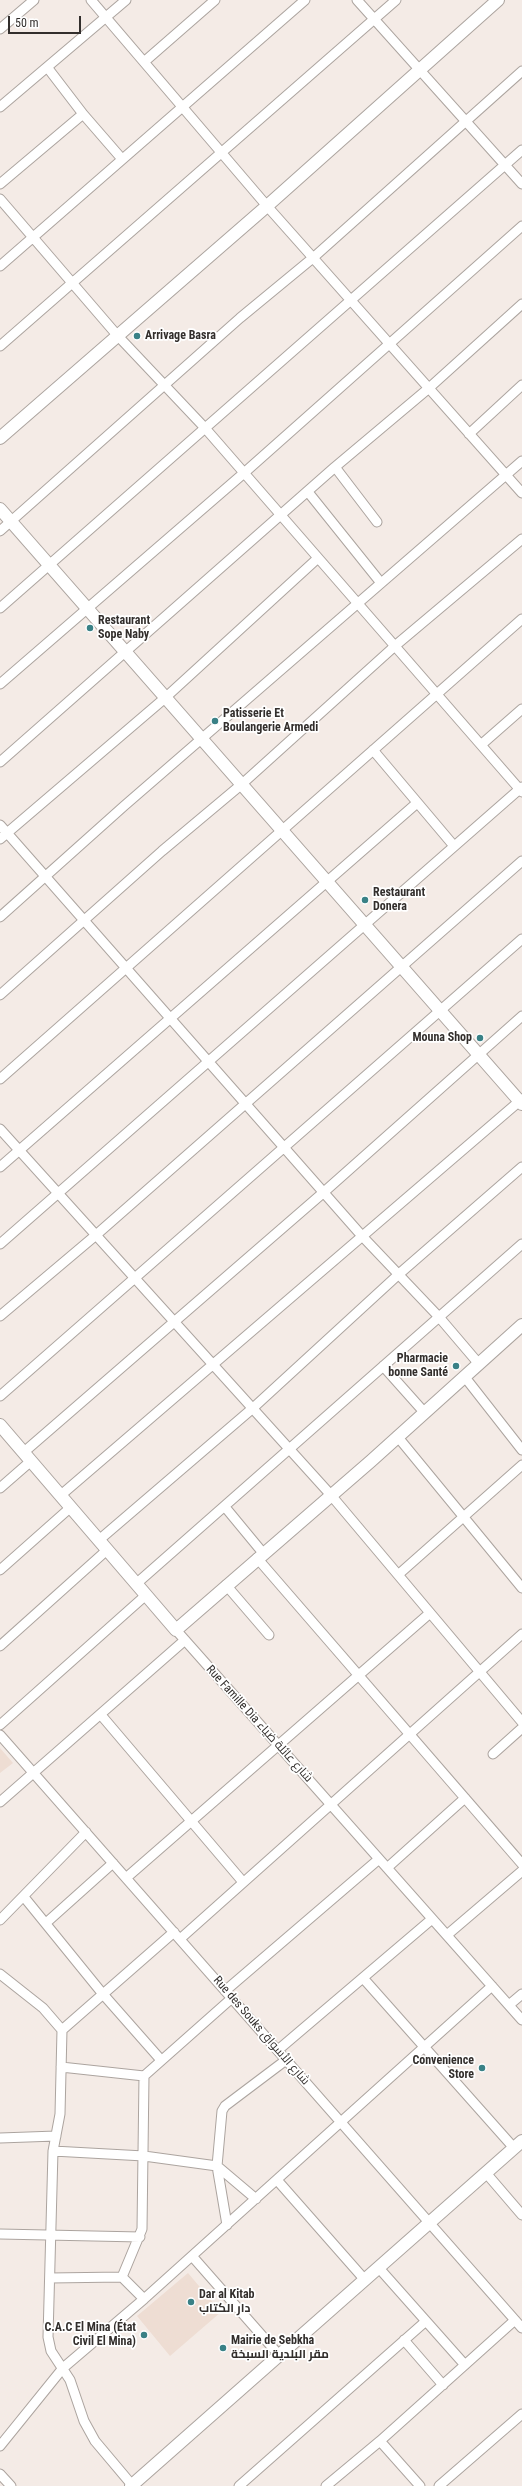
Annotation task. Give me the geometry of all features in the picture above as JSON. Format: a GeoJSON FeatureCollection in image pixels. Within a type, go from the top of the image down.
{"type":"FeatureCollection","features":[{"type":"Feature","properties":{"kind":"street"},"geometry":{"type":"LineString","coordinates":[[0,29],[34,0]]}},
{"type":"Feature","properties":{"kind":"street"},"geometry":{"type":"LineString","coordinates":[[91,0],[267,206],[390,342],[522,493]]}},
{"type":"Feature","properties":{"kind":"street"},"geometry":{"type":"LineString","coordinates":[[0,107],[126,0]]}},
{"type":"Feature","properties":{"kind":"street"},"geometry":{"type":"LineString","coordinates":[[144,62],[215,0]]}},
{"type":"Feature","properties":{"kind":"street"},"geometry":{"type":"LineString","coordinates":[[0,266],[305,0]]}},
{"type":"Feature","properties":{"kind":"street"},"geometry":{"type":"LineString","coordinates":[[357,0],[504,166],[522,184]]}},
{"type":"Feature","properties":{"kind":"street"},"geometry":{"type":"LineString","coordinates":[[0,346],[221,151],[375,20],[396,0]]}},
{"type":"Feature","properties":{"kind":"street"},"geometry":{"type":"LineString","coordinates":[[0,438],[267,206],[498,0]]}},
{"type":"Feature","properties":{"kind":"street"},"geometry":{"type":"LineString","coordinates":[[47,67],[83,114],[122,159]]}},
{"type":"Feature","properties":{"kind":"street"},"geometry":{"type":"LineString","coordinates":[[0,531],[166,384],[314,257],[522,71]]}},
{"type":"Feature","properties":{"kind":"street"},"geometry":{"type":"LineString","coordinates":[[0,184],[83,114]]}},
{"type":"Feature","properties":{"kind":"street"},"geometry":{"type":"LineString","coordinates":[[0,608],[522,150]]}},
{"type":"Feature","properties":{"kind":"street"},"geometry":{"type":"LineString","coordinates":[[0,199],[117,335],[166,384],[280,516],[396,645],[521,789],[0,1244]]}},
{"type":"Feature","properties":{"kind":"street"},"geometry":{"type":"LineString","coordinates":[[0,684],[244,473],[522,226]]}},
{"type":"Feature","properties":{"kind":"street"},"geometry":{"type":"LineString","coordinates":[[0,762],[335,467],[429,388],[522,304]]}},
{"type":"Feature","properties":{"kind":"street"},"geometry":{"type":"LineString","coordinates":[[469,434],[522,385]]}},
{"type":"Feature","properties":{"kind":"street"},"geometry":{"type":"LineString","coordinates":[[0,917],[357,603],[522,461]]}},
{"type":"Feature","properties":{"kind":"street"},"geometry":{"type":"LineString","coordinates":[[335,467],[377,522]]}},
{"type":"Feature","properties":{"kind":"street"},"geometry":{"type":"LineString","coordinates":[[308,492],[381,583]]}},
{"type":"Feature","properties":{"kind":"street"},"geometry":{"type":"LineString","coordinates":[[0,509],[478,1055],[521,1102],[60,1495]]}},
{"type":"Feature","properties":{"kind":"street"},"geometry":{"type":"LineString","coordinates":[[0,995],[84,920],[242,784],[396,645],[522,538]]}},
{"type":"Feature","properties":{"kind":"street"},"geometry":{"type":"LineString","coordinates":[[4,836],[165,698],[318,558]]}},
{"type":"Feature","properties":{"kind":"street"},"geometry":{"type":"LineString","coordinates":[[0,1079],[522,619]]}},
{"type":"Feature","properties":{"kind":"street"},"geometry":{"type":"LineString","coordinates":[[482,744],[522,709]]}},
{"type":"Feature","properties":{"kind":"street"},"geometry":{"type":"LineString","coordinates":[[373,750],[454,846]]}},
{"type":"Feature","properties":{"kind":"street"},"geometry":{"type":"LineString","coordinates":[[0,1166],[417,803]]}},
{"type":"Feature","properties":{"kind":"street"},"geometry":{"type":"LineString","coordinates":[[0,825],[4,836],[46,876],[362,1236],[399,1274],[479,1364]]}},
{"type":"Feature","properties":{"kind":"street"},"geometry":{"type":"LineString","coordinates":[[0,1316],[96,1235],[522,861]]}},
{"type":"Feature","properties":{"kind":"street"},"geometry":{"type":"LineString","coordinates":[[0,1396],[522,939]]}},
{"type":"Feature","properties":{"kind":"street"},"geometry":{"type":"LineString","coordinates":[[0,1488],[27,1457],[174,1322],[324,1192],[522,1016]]}},
{"type":"Feature","properties":{"kind":"street"},"geometry":{"type":"LineString","coordinates":[[0,1130],[330,1494],[399,1574],[430,1614],[522,1722]]}},
{"type":"Feature","properties":{"kind":"street"},"geometry":{"type":"LineString","coordinates":[[99,1540],[253,1408],[399,1274],[522,1167]]}},
{"type":"Feature","properties":{"kind":"street"},"geometry":{"type":"LineString","coordinates":[[136,1584],[290,1450],[522,1244]]}},
{"type":"Feature","properties":{"kind":"street"},"geometry":{"type":"LineString","coordinates":[[176,1630],[522,1325]]}},
{"type":"Feature","properties":{"kind":"street"},"geometry":{"type":"LineString","coordinates":[[383,1366],[424,1412]]}},
{"type":"Feature","properties":{"kind":"street"},"geometry":{"type":"LineString","coordinates":[[464,1376],[522,1450]]}},
{"type":"Feature","properties":{"kind":"street","name":"Rue Famille Dia شارع عائلة ضياء"},"geometry":{"type":"LineString","coordinates":[[0,1425],[176,1630],[522,2020]]}},
{"type":"Feature","properties":{"kind":"street"},"geometry":{"type":"LineString","coordinates":[[397,1436],[522,1588]]}},
{"type":"Feature","properties":{"kind":"street"},"geometry":{"type":"LineString","coordinates":[[399,1574],[522,1465]]}},
{"type":"Feature","properties":{"kind":"street"},"geometry":{"type":"LineString","coordinates":[[0,1570],[71,1507]]}},
{"type":"Feature","properties":{"kind":"street"},"geometry":{"type":"LineString","coordinates":[[225,1507],[260,1556],[522,1864]]}},
{"type":"Feature","properties":{"kind":"street"},"geometry":{"type":"LineString","coordinates":[[0,1646],[107,1550]]}},
{"type":"Feature","properties":{"kind":"street"},"geometry":{"type":"LineString","coordinates":[[515,1580],[522,1573]]}},
{"type":"Feature","properties":{"kind":"street"},"geometry":{"type":"LineString","coordinates":[[226,1585],[269,1635]]}},
{"type":"Feature","properties":{"kind":"street"},"geometry":{"type":"LineString","coordinates":[[0,1724],[146,1595]]}},
{"type":"Feature","properties":{"kind":"street"},"geometry":{"type":"LineString","coordinates":[[126,1878],[430,1614]]}},
{"type":"Feature","properties":{"kind":"street"},"geometry":{"type":"LineString","coordinates":[[62,2030],[102,1993],[243,1882],[522,1634]]}},
{"type":"Feature","properties":{"kind":"street"},"geometry":{"type":"LineString","coordinates":[[0,1802],[185,1640]]}},
{"type":"Feature","properties":{"kind":"street"},"geometry":{"type":"LineString","coordinates":[[101,1715],[243,1882]]}},
{"type":"Feature","properties":{"kind":"street"},"geometry":{"type":"LineString","coordinates":[[492,1754],[522,1728]]}},
{"type":"Feature","properties":{"kind":"street","name":"Rue des Souks شارع الأسواق"},"geometry":{"type":"LineString","coordinates":[[0,1735],[522,2328]]}},
{"type":"Feature","properties":{"kind":"street"},"geometry":{"type":"LineString","coordinates":[[387,1868],[465,1798]]}},
{"type":"Feature","properties":{"kind":"street"},"geometry":{"type":"LineString","coordinates":[[0,1920],[86,1832]]}},
{"type":"Feature","properties":{"kind":"street"},"geometry":{"type":"LineString","coordinates":[[225,1990],[380,1859]]}},
{"type":"Feature","properties":{"kind":"street"},"geometry":{"type":"LineString","coordinates":[[46,1923],[113,1864]]}},
{"type":"Feature","properties":{"kind":"street"},"geometry":{"type":"LineString","coordinates":[[447,1935],[522,1871]]}},
{"type":"Feature","properties":{"kind":"street"},"geometry":{"type":"LineString","coordinates":[[24,1897],[102,1993],[161,2060]]}},
{"type":"Feature","properties":{"kind":"street"},"geometry":{"type":"LineString","coordinates":[[278,2050],[432,1919]]}},
{"type":"Feature","properties":{"kind":"street"},"geometry":{"type":"LineString","coordinates":[[0,1974],[43,2008],[62,2030],[60,2114],[53,2151],[48,2337],[51,2351],[70,2380],[84,2421],[95,2440],[132,2486],[518,2144],[425,2047],[363,1978]]}},
{"type":"Feature","properties":{"kind":"street"},"geometry":{"type":"LineString","coordinates":[[0,2446],[63,2368],[144,2299],[492,1986]]}},
{"type":"Feature","properties":{"kind":"street"},"geometry":{"type":"LineString","coordinates":[[509,2006],[522,1994]]}},
{"type":"Feature","properties":{"kind":"street"},"geometry":{"type":"LineString","coordinates":[[122,2277],[140,2237],[144,2156],[144,2076],[232,1998]]}},
{"type":"Feature","properties":{"kind":"street"},"geometry":{"type":"LineString","coordinates":[[227,2224],[216,2166],[222,2117],[225,2106],[286,2060]]}},
{"type":"Feature","properties":{"kind":"street"},"geometry":{"type":"LineString","coordinates":[[61,2067],[144,2076]]}},
{"type":"Feature","properties":{"kind":"street"},"geometry":{"type":"LineString","coordinates":[[0,2138],[56,2136]]}},
{"type":"Feature","properties":{"kind":"street"},"geometry":{"type":"LineString","coordinates":[[53,2151],[144,2156],[216,2166],[256,2199]]}},
{"type":"Feature","properties":{"kind":"street"},"geometry":{"type":"LineString","coordinates":[[486,2173],[522,2215]]}},
{"type":"Feature","properties":{"kind":"street"},"geometry":{"type":"LineString","coordinates":[[277,2180],[365,2280]]}},
{"type":"Feature","properties":{"kind":"street"},"geometry":{"type":"LineString","coordinates":[[0,2234],[140,2237]]}},
{"type":"Feature","properties":{"kind":"street"},"geometry":{"type":"LineString","coordinates":[[192,2256],[279,2355]]}},
{"type":"Feature","properties":{"kind":"street"},"geometry":{"type":"LineString","coordinates":[[378,2267],[465,2365]]}},
{"type":"Feature","properties":{"kind":"street"},"geometry":{"type":"LineString","coordinates":[[50,2278],[122,2277],[144,2299]]}},
{"type":"Feature","properties":{"kind":"street"},"geometry":{"type":"LineString","coordinates":[[326,2486],[380,2441],[515,2320]]}},
{"type":"Feature","properties":{"kind":"street"},"geometry":{"type":"LineString","coordinates":[[239,2486],[426,2321]]}},
{"type":"Feature","properties":{"kind":"street"},"geometry":{"type":"LineString","coordinates":[[404,2340],[443,2385]]}},
{"type":"Feature","properties":{"kind":"street"},"geometry":{"type":"LineString","coordinates":[[445,2484],[522,2414]]}},
{"type":"Feature","properties":{"kind":"street"},"geometry":{"type":"LineString","coordinates":[[380,2441],[420,2486]]}},
{"type":"Feature","properties":{"kind":"street"},"geometry":{"type":"LineString","coordinates":[[0,2474],[11,2486]]}},
{"type":"Feature","properties":{"kind":"shaded area"},"geometry":{"type":"Polygon","coordinates":[[[0,1748],[13,1763],[0,1773],[0,1748]]]}},
{"type":"Feature","properties":{"kind":"shaded area"},"geometry":{"type":"Polygon","coordinates":[[[188,2273],[221,2312],[170,2356],[137,2316],[188,2273]]]}},
{"type":"Feature","properties":{"kind":"place","name":"Arrivage Basra"},"geometry":{"type":"Point","coordinates":[137,336]}},
{"type":"Feature","properties":{"kind":"place","name":"Restaurant Sope Naby"},"geometry":{"type":"Point","coordinates":[90,628]}},
{"type":"Feature","properties":{"kind":"place","name":"Patisserie Et Boulangerie Armedi"},"geometry":{"type":"Point","coordinates":[215,721]}},
{"type":"Feature","properties":{"kind":"place","name":"Restaurant Donera"},"geometry":{"type":"Point","coordinates":[365,900]}},
{"type":"Feature","properties":{"kind":"place","name":"Mouna Shop"},"geometry":{"type":"Point","coordinates":[480,1038]}},
{"type":"Feature","properties":{"kind":"place","name":"Pharmacie bonne Santé"},"geometry":{"type":"Point","coordinates":[456,1366]}},
{"type":"Feature","properties":{"kind":"place","name":"Convenience Store"},"geometry":{"type":"Point","coordinates":[482,2068]}},
{"type":"Feature","properties":{"kind":"place","name":"Dar al Kitab دار الكتاب"},"geometry":{"type":"Point","coordinates":[191,2302]}},
{"type":"Feature","properties":{"kind":"place","name":"C.A.C El Mina (État Civil El Mina)"},"geometry":{"type":"Point","coordinates":[144,2335]}},
{"type":"Feature","properties":{"kind":"place","name":"Mairie de Sebkha مقر البلدية السبخة"},"geometry":{"type":"Point","coordinates":[223,2348]}}]}
